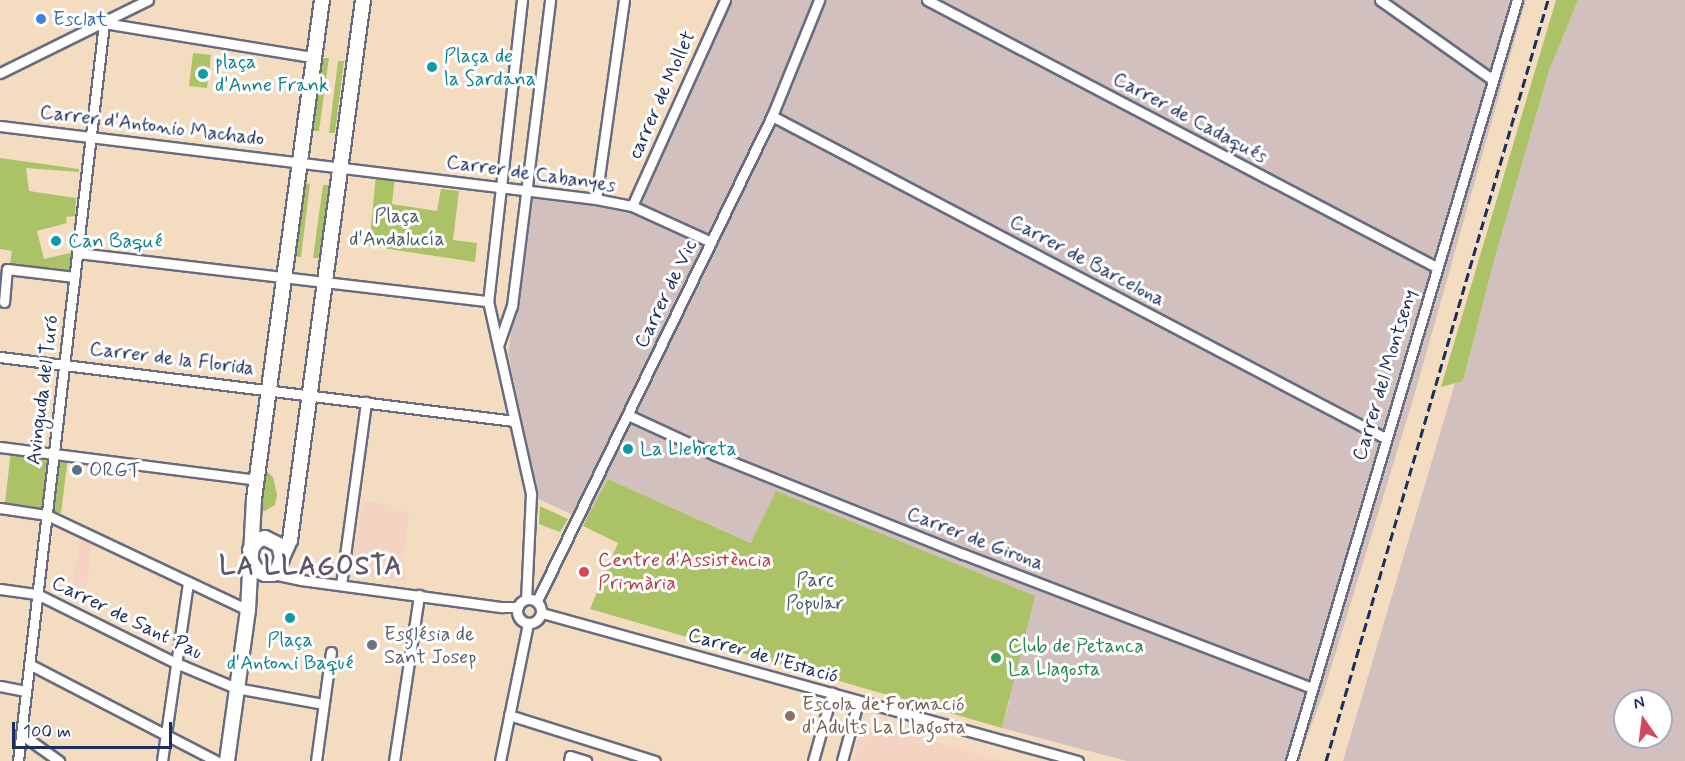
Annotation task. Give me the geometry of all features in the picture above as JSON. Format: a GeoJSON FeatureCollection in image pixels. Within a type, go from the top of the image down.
{"type":"FeatureCollection","features":[{"type":"Feature","properties":{"kind":"main road"},"geometry":{"type":"LineString","coordinates":[[227,761],[248,607],[257,480],[322,0]]}},
{"type":"Feature","properties":{"kind":"main road"},"geometry":{"type":"LineString","coordinates":[[248,607],[252,594],[269,574],[278,569],[290,540],[363,0]]}},
{"type":"Feature","properties":{"kind":"main road"},"geometry":{"type":"LineString","coordinates":[[269,574],[256,570],[250,554],[254,543],[265,538],[279,545],[282,558]]}},
{"type":"Feature","properties":{"kind":"street"},"geometry":{"type":"LineString","coordinates":[[0,73],[148,0]]}},
{"type":"Feature","properties":{"kind":"street"},"geometry":{"type":"LineString","coordinates":[[269,574],[502,607],[518,607],[526,599],[531,494],[514,421],[500,343],[488,301],[522,0]]}},
{"type":"Feature","properties":{"kind":"street"},"geometry":{"type":"LineString","coordinates":[[500,343],[512,306],[550,0]]}},
{"type":"Feature","properties":{"kind":"street"},"geometry":{"type":"LineString","coordinates":[[596,199],[624,0]]}},
{"type":"Feature","properties":{"kind":"street","name":"carrer de Mollet"},"geometry":{"type":"LineString","coordinates":[[632,206],[724,0]]}},
{"type":"Feature","properties":{"kind":"street","name":"Carrer de Vic"},"geometry":{"type":"LineString","coordinates":[[537,601],[772,116],[819,0]]}},
{"type":"Feature","properties":{"kind":"street","name":"Carrer de Cadaqués"},"geometry":{"type":"LineString","coordinates":[[927,0],[1436,267]]}},
{"type":"Feature","properties":{"kind":"street"},"geometry":{"type":"LineString","coordinates":[[1380,0],[1493,80]]}},
{"type":"Feature","properties":{"kind":"street","name":"Carrer del Montseny"},"geometry":{"type":"LineString","coordinates":[[1291,761],[1385,438],[1517,0]]}},
{"type":"Feature","properties":{"kind":"street"},"geometry":{"type":"LineString","coordinates":[[104,23],[305,56],[315,55]]}},
{"type":"Feature","properties":{"kind":"street","name":"Avinguda del Turó"},"geometry":{"type":"LineString","coordinates":[[18,761],[104,23]]}},
{"type":"Feature","properties":{"kind":"street","name":"Carrer de Barcelona"},"geometry":{"type":"LineString","coordinates":[[772,116],[1385,438]]}},
{"type":"Feature","properties":{"kind":"street","name":"Carrer d'Antonio Machado"},"geometry":{"type":"LineString","coordinates":[[0,126],[340,166]]}},
{"type":"Feature","properties":{"kind":"street","name":"Carrer de Cabanyes"},"geometry":{"type":"LineString","coordinates":[[340,166],[596,199],[632,206],[711,242]]}},
{"type":"Feature","properties":{"kind":"street"},"geometry":{"type":"LineString","coordinates":[[78,254],[488,301]]}},
{"type":"Feature","properties":{"kind":"street"},"geometry":{"type":"LineString","coordinates":[[4,302],[7,269],[75,277]]}},
{"type":"Feature","properties":{"kind":"street","name":"Carrer de la Florida"},"geometry":{"type":"LineString","coordinates":[[0,357],[514,421]]}},
{"type":"Feature","properties":{"kind":"street"},"geometry":{"type":"LineString","coordinates":[[341,585],[366,402]]}},
{"type":"Feature","properties":{"kind":"street","name":"Carrer de Girona"},"geometry":{"type":"LineString","coordinates":[[628,416],[715,455],[952,550],[1312,688]]}},
{"type":"Feature","properties":{"kind":"street"},"geometry":{"type":"LineString","coordinates":[[0,447],[257,480]]}},
{"type":"Feature","properties":{"kind":"street"},"geometry":{"type":"LineString","coordinates":[[0,508],[47,515],[188,582],[248,607]]}},
{"type":"Feature","properties":{"kind":"street"},"geometry":{"type":"LineString","coordinates":[[162,761],[188,582]]}},
{"type":"Feature","properties":{"kind":"street","name":"Carrer de Sant Pau"},"geometry":{"type":"LineString","coordinates":[[0,589],[38,594],[176,663],[236,688],[323,704]]}},
{"type":"Feature","properties":{"kind":"street"},"geometry":{"type":"LineString","coordinates":[[394,761],[419,595]]}},
{"type":"Feature","properties":{"kind":"street"},"geometry":{"type":"LineString","coordinates":[[518,607],[519,618],[528,623],[537,621],[542,613],[537,601],[526,599]]}},
{"type":"Feature","properties":{"kind":"street","name":"Carrer de l'Estació"},"geometry":{"type":"LineString","coordinates":[[542,613],[1078,761]]}},
{"type":"Feature","properties":{"kind":"street"},"geometry":{"type":"LineString","coordinates":[[500,761],[528,623]]}},
{"type":"Feature","properties":{"kind":"street"},"geometry":{"type":"LineString","coordinates":[[316,761],[331,652]]}},
{"type":"Feature","properties":{"kind":"street"},"geometry":{"type":"LineString","coordinates":[[29,664],[216,761]]}},
{"type":"Feature","properties":{"kind":"street"},"geometry":{"type":"LineString","coordinates":[[0,686],[26,691]]}},
{"type":"Feature","properties":{"kind":"street"},"geometry":{"type":"LineString","coordinates":[[813,761],[832,693]]}},
{"type":"Feature","properties":{"kind":"street"},"geometry":{"type":"LineString","coordinates":[[842,761],[858,702]]}},
{"type":"Feature","properties":{"kind":"street"},"geometry":{"type":"LineString","coordinates":[[509,715],[653,761]]}},
{"type":"Feature","properties":{"kind":"street"},"geometry":{"type":"LineString","coordinates":[[21,734],[59,761]]}},
{"type":"Feature","properties":{"kind":"street"},"geometry":{"type":"LineString","coordinates":[[569,758],[586,761]]}},
{"type":"Feature","properties":{"kind":"shaded area"},"geometry":{"type":"Polygon","coordinates":[[[726,0],[1526,0],[1417,386],[1323,694],[1298,761],[1127,761],[1002,728],[1010,700],[777,491],[752,543],[608,479],[587,521],[536,498],[536,484],[508,354],[531,196],[628,209],[726,0]]]}},
{"type":"Feature","properties":{"kind":"shaded area"},"geometry":{"type":"Polygon","coordinates":[[[1578,0],[1685,0],[1685,761],[1343,761],[1455,383],[1463,381],[1495,257],[1549,71],[1578,0]]]}},
{"type":"Feature","properties":{"kind":"shaded area"},"geometry":{"type":"Polygon","coordinates":[[[362,501],[391,505],[391,510],[409,513],[402,569],[407,569],[405,581],[362,575],[353,562],[362,501]]]}},
{"type":"Feature","properties":{"kind":"shaded area"},"geometry":{"type":"Polygon","coordinates":[[[81,535],[92,539],[84,607],[70,601],[81,535]]]}},
{"type":"Feature","properties":{"kind":"shaded area"},"geometry":{"type":"Polygon","coordinates":[[[863,722],[939,743],[1003,761],[853,761],[863,722]]]}},
{"type":"Feature","properties":{"kind":"green space"},"geometry":{"type":"Polygon","coordinates":[[[1556,0],[1578,0],[1549,71],[1495,257],[1463,381],[1441,387],[1556,0]]]}},
{"type":"Feature","properties":{"kind":"green space"},"geometry":{"type":"Polygon","coordinates":[[[193,53],[211,55],[207,88],[189,86],[193,53]]]}},
{"type":"Feature","properties":{"kind":"green space"},"geometry":{"type":"Polygon","coordinates":[[[322,58],[329,58],[319,131],[313,131],[322,58]]]}},
{"type":"Feature","properties":{"kind":"green space"},"geometry":{"type":"Polygon","coordinates":[[[338,61],[344,61],[335,133],[329,133],[338,61]]]}},
{"type":"Feature","properties":{"kind":"green space"},"geometry":{"type":"Polygon","coordinates":[[[0,158],[79,169],[79,172],[26,168],[29,191],[76,198],[75,216],[66,217],[67,223],[37,231],[44,259],[74,252],[71,273],[10,264],[12,251],[0,249],[0,158]]]}},
{"type":"Feature","properties":{"kind":"green space","name":"Plaça d'Andalucía"},"geometry":{"type":"Polygon","coordinates":[[[376,175],[395,175],[392,204],[437,211],[441,189],[459,191],[453,240],[477,243],[475,262],[369,246],[376,175]]]}},
{"type":"Feature","properties":{"kind":"green space"},"geometry":{"type":"Polygon","coordinates":[[[304,183],[310,184],[301,257],[294,256],[304,183]]]}},
{"type":"Feature","properties":{"kind":"green space"},"geometry":{"type":"Polygon","coordinates":[[[323,185],[330,185],[320,258],[313,258],[323,185]]]}},
{"type":"Feature","properties":{"kind":"green space"},"geometry":{"type":"Polygon","coordinates":[[[11,450],[68,457],[61,513],[5,503],[11,450]]]}},
{"type":"Feature","properties":{"kind":"green space"},"geometry":{"type":"Polygon","coordinates":[[[262,467],[273,477],[277,495],[275,505],[265,511],[257,509],[262,467]]]}},
{"type":"Feature","properties":{"kind":"green space","name":"Parc Popular"},"geometry":{"type":"Polygon","coordinates":[[[608,479],[751,543],[776,491],[1035,596],[1002,728],[590,609],[618,543],[583,526],[608,479]]]}},
{"type":"Feature","properties":{"kind":"green space"},"geometry":{"type":"Polygon","coordinates":[[[540,506],[568,519],[560,532],[539,524],[540,506]]]}},
{"type":"Feature","properties":{"kind":"railway"},"geometry":{"type":"LineString","coordinates":[[1326,761],[1548,0]]}},
{"type":"Feature","properties":{"kind":"place","name":"Esclat"},"geometry":{"type":"Point","coordinates":[41,19]}},
{"type":"Feature","properties":{"kind":"place","name":"Plaça de la Sardana"},"geometry":{"type":"Point","coordinates":[432,67]}},
{"type":"Feature","properties":{"kind":"place","name":"plaça d'Anne Frank"},"geometry":{"type":"Point","coordinates":[203,74]}},
{"type":"Feature","properties":{"kind":"place","name":"Can Baqué"},"geometry":{"type":"Point","coordinates":[56,241]}},
{"type":"Feature","properties":{"kind":"place","name":"La Llebreta"},"geometry":{"type":"Point","coordinates":[628,449]}},
{"type":"Feature","properties":{"kind":"place","name":"ORGT"},"geometry":{"type":"Point","coordinates":[77,470]}},
{"type":"Feature","properties":{"kind":"place","name":"Centre d'Assistència Primària"},"geometry":{"type":"Point","coordinates":[584,572]}},
{"type":"Feature","properties":{"kind":"place","name":"Plaça d'Antoni Baqué"},"geometry":{"type":"Point","coordinates":[290,618]}},
{"type":"Feature","properties":{"kind":"place","name":"Església de Sant Josep"},"geometry":{"type":"Point","coordinates":[372,645]}},
{"type":"Feature","properties":{"kind":"place","name":"Club de Petanca La Llagosta"},"geometry":{"type":"Point","coordinates":[996,658]}},
{"type":"Feature","properties":{"kind":"place","name":"Escola de Formació d'Adults La Llagosta"},"geometry":{"type":"Point","coordinates":[790,716]}},
{"type":"Feature","properties":{"kind":"district","name":"LA LLAGOSTA"},"geometry":{"type":"Point","coordinates":[311,568]}}]}
